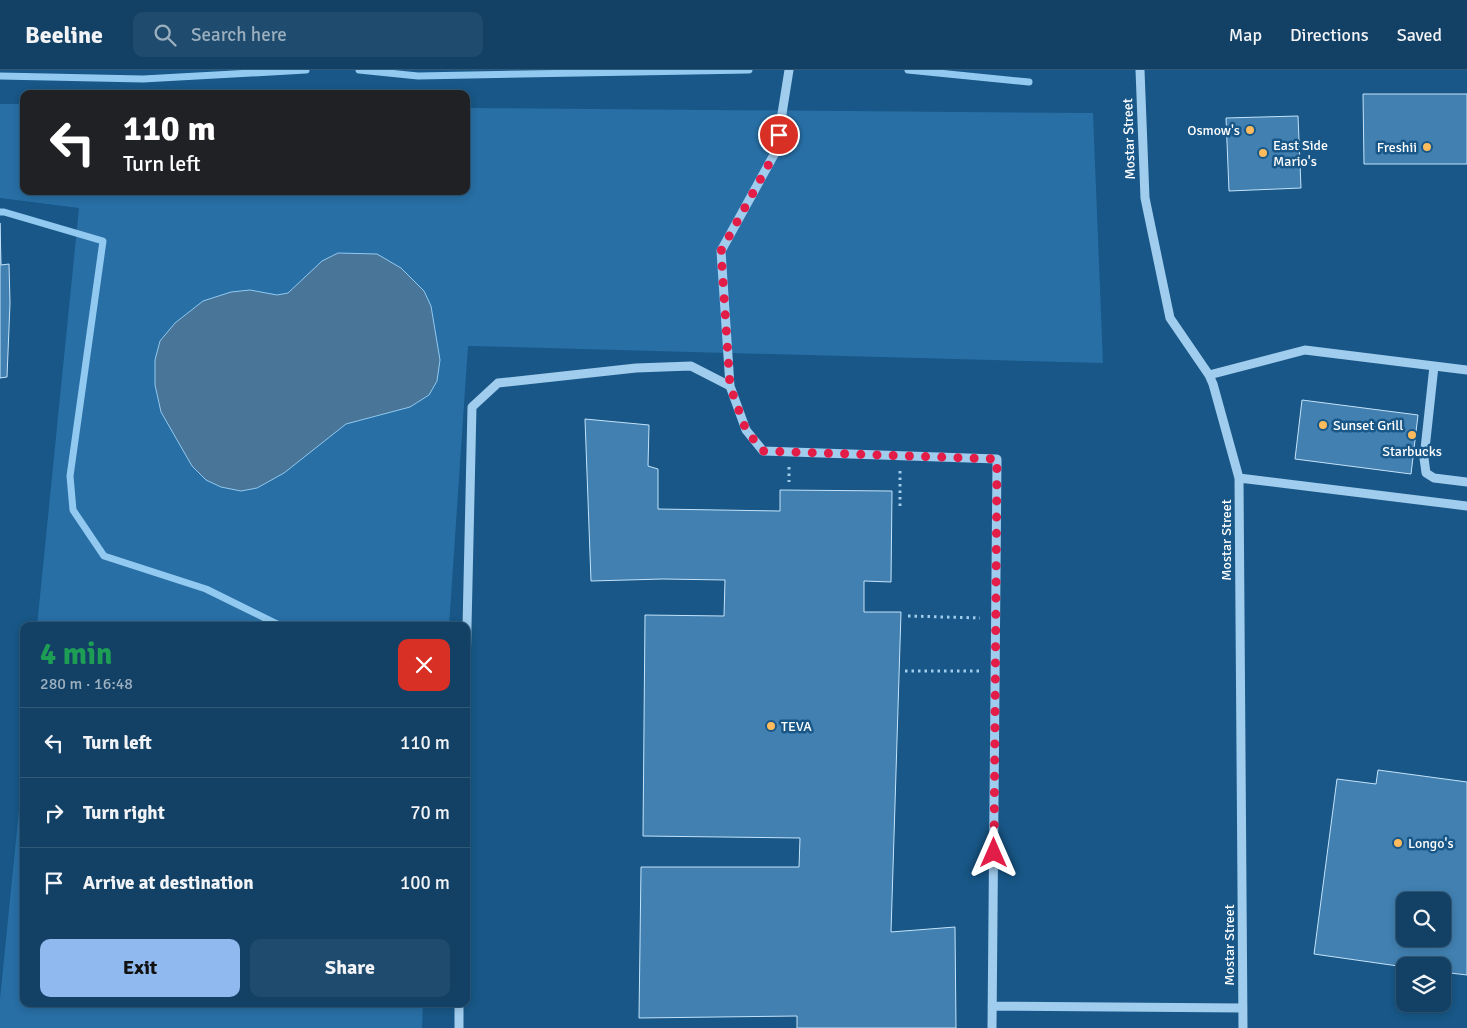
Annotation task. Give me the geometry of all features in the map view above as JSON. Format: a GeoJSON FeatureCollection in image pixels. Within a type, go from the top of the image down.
{"type":"FeatureCollection","features":[{"type":"Feature","properties":{"kind":"street"},"geometry":{"type":"LineString","coordinates":[[789,70],[776,151],[721,251],[730,386],[746,430],[763,451],[997,459],[992,1028]]}},
{"type":"Feature","properties":{"kind":"street","name":"Mostar Street"},"geometry":{"type":"LineString","coordinates":[[1140,70],[1145,198],[1170,318],[1209,375],[1213,384],[1239,478],[1243,1028]]}},
{"type":"Feature","properties":{"kind":"street"},"geometry":{"type":"LineString","coordinates":[[1209,375],[1304,350],[1467,370]]}},
{"type":"Feature","properties":{"kind":"street"},"geometry":{"type":"LineString","coordinates":[[467,622],[472,406],[498,383],[636,368],[692,366],[730,386]]}},
{"type":"Feature","properties":{"kind":"street"},"geometry":{"type":"LineString","coordinates":[[1434,366],[1424,458],[1426,473],[1434,478],[1467,482]]}},
{"type":"Feature","properties":{"kind":"street"},"geometry":{"type":"LineString","coordinates":[[1239,478],[1467,506]]}},
{"type":"Feature","properties":{"kind":"street"},"geometry":{"type":"LineString","coordinates":[[992,1006],[1243,1008]]}},
{"type":"Feature","properties":{"kind":"street"},"geometry":{"type":"LineString","coordinates":[[459,1007],[459,1028]]}},
{"type":"Feature","properties":{"kind":"path"},"geometry":{"type":"LineString","coordinates":[[900,456],[900,506]]}},
{"type":"Feature","properties":{"kind":"path"},"geometry":{"type":"LineString","coordinates":[[908,616],[995,618]]}},
{"type":"Feature","properties":{"kind":"path"},"geometry":{"type":"LineString","coordinates":[[906,671],[995,671]]}},
{"type":"Feature","properties":{"kind":"shaded area"},"geometry":{"type":"Polygon","coordinates":[[[0,104],[20,104],[20,195],[470,195],[470,108],[1093,113],[1103,363],[468,346],[449,622],[37,622],[79,208],[0,198],[0,104]]]}},
{"type":"Feature","properties":{"kind":"shaded area"},"geometry":{"type":"Polygon","coordinates":[[[338,253],[377,254],[401,268],[424,291],[431,306],[440,360],[437,381],[429,395],[410,407],[346,424],[284,473],[257,488],[241,491],[221,487],[206,480],[192,466],[161,412],[155,385],[155,360],[160,341],[175,323],[203,301],[231,292],[250,290],[277,295],[288,293],[322,261],[338,253]]]}},
{"type":"Feature","properties":{"kind":"shaded area"},"geometry":{"type":"Polygon","coordinates":[[[20,801],[20,1007],[423,1007],[422,1028],[0,1028],[0,999],[20,801]]]}},
{"type":"Feature","properties":{"kind":"building"},"geometry":{"type":"Polygon","coordinates":[[[1363,94],[1467,94],[1467,164],[1364,164],[1363,94]]]}},
{"type":"Feature","properties":{"kind":"building","name":"East Side Mario's"},"geometry":{"type":"Polygon","coordinates":[[[1298,116],[1301,188],[1229,191],[1226,118],[1298,116]]]}},
{"type":"Feature","properties":{"kind":"building"},"geometry":{"type":"Polygon","coordinates":[[[0,223],[1,265],[9,264],[10,303],[7,377],[0,378],[0,223]]]}},
{"type":"Feature","properties":{"kind":"building"},"geometry":{"type":"Polygon","coordinates":[[[1302,400],[1418,415],[1411,474],[1295,459],[1302,400]]]}},
{"type":"Feature","properties":{"kind":"building","name":"TEVA"},"geometry":{"type":"Polygon","coordinates":[[[585,419],[649,425],[648,466],[658,469],[658,509],[780,511],[780,490],[892,491],[891,582],[864,581],[864,612],[901,612],[891,932],[955,927],[956,1028],[797,1028],[797,1016],[639,1018],[641,867],[799,867],[800,838],[643,836],[645,615],[724,616],[725,580],[591,581],[585,419]]]}},
{"type":"Feature","properties":{"kind":"building","name":"Longo's"},"geometry":{"type":"Polygon","coordinates":[[[1378,770],[1467,782],[1467,975],[1451,973],[1451,957],[1396,957],[1396,966],[1314,954],[1337,779],[1376,784],[1378,770]]]}},
{"type":"Feature","properties":{"kind":"waterway"},"geometry":{"type":"LineString","coordinates":[[0,76],[143,79],[306,70]]}},
{"type":"Feature","properties":{"kind":"waterway"},"geometry":{"type":"LineString","coordinates":[[359,70],[418,76],[749,70]]}},
{"type":"Feature","properties":{"kind":"waterway"},"geometry":{"type":"LineString","coordinates":[[908,70],[1029,82]]}},
{"type":"Feature","properties":{"kind":"waterway"},"geometry":{"type":"LineString","coordinates":[[0,212],[103,241],[70,476],[73,510],[104,556],[206,589],[273,622]]}},
{"type":"Feature","properties":{"kind":"place","name":"Osmow's"},"geometry":{"type":"Point","coordinates":[1250,130]}},
{"type":"Feature","properties":{"kind":"place","name":"Freshii"},"geometry":{"type":"Point","coordinates":[1427,147]}},
{"type":"Feature","properties":{"kind":"place","name":"East Side Mario's"},"geometry":{"type":"Point","coordinates":[1263,153]}},
{"type":"Feature","properties":{"kind":"place","name":"Sunset Grill"},"geometry":{"type":"Point","coordinates":[1323,425]}},
{"type":"Feature","properties":{"kind":"place","name":"Starbucks"},"geometry":{"type":"Point","coordinates":[1412,435]}},
{"type":"Feature","properties":{"kind":"place","name":"TEVA"},"geometry":{"type":"Point","coordinates":[771,726]}},
{"type":"Feature","properties":{"kind":"place","name":"Longo's"},"geometry":{"type":"Point","coordinates":[1398,843]}},
{"type":"Feature","properties":{"kind":"route"},"geometry":{"type":"LineString","coordinates":[[779,135],[776,151],[721,251],[730,386],[746,430],[763,451],[997,459],[994,853]]}}]}
